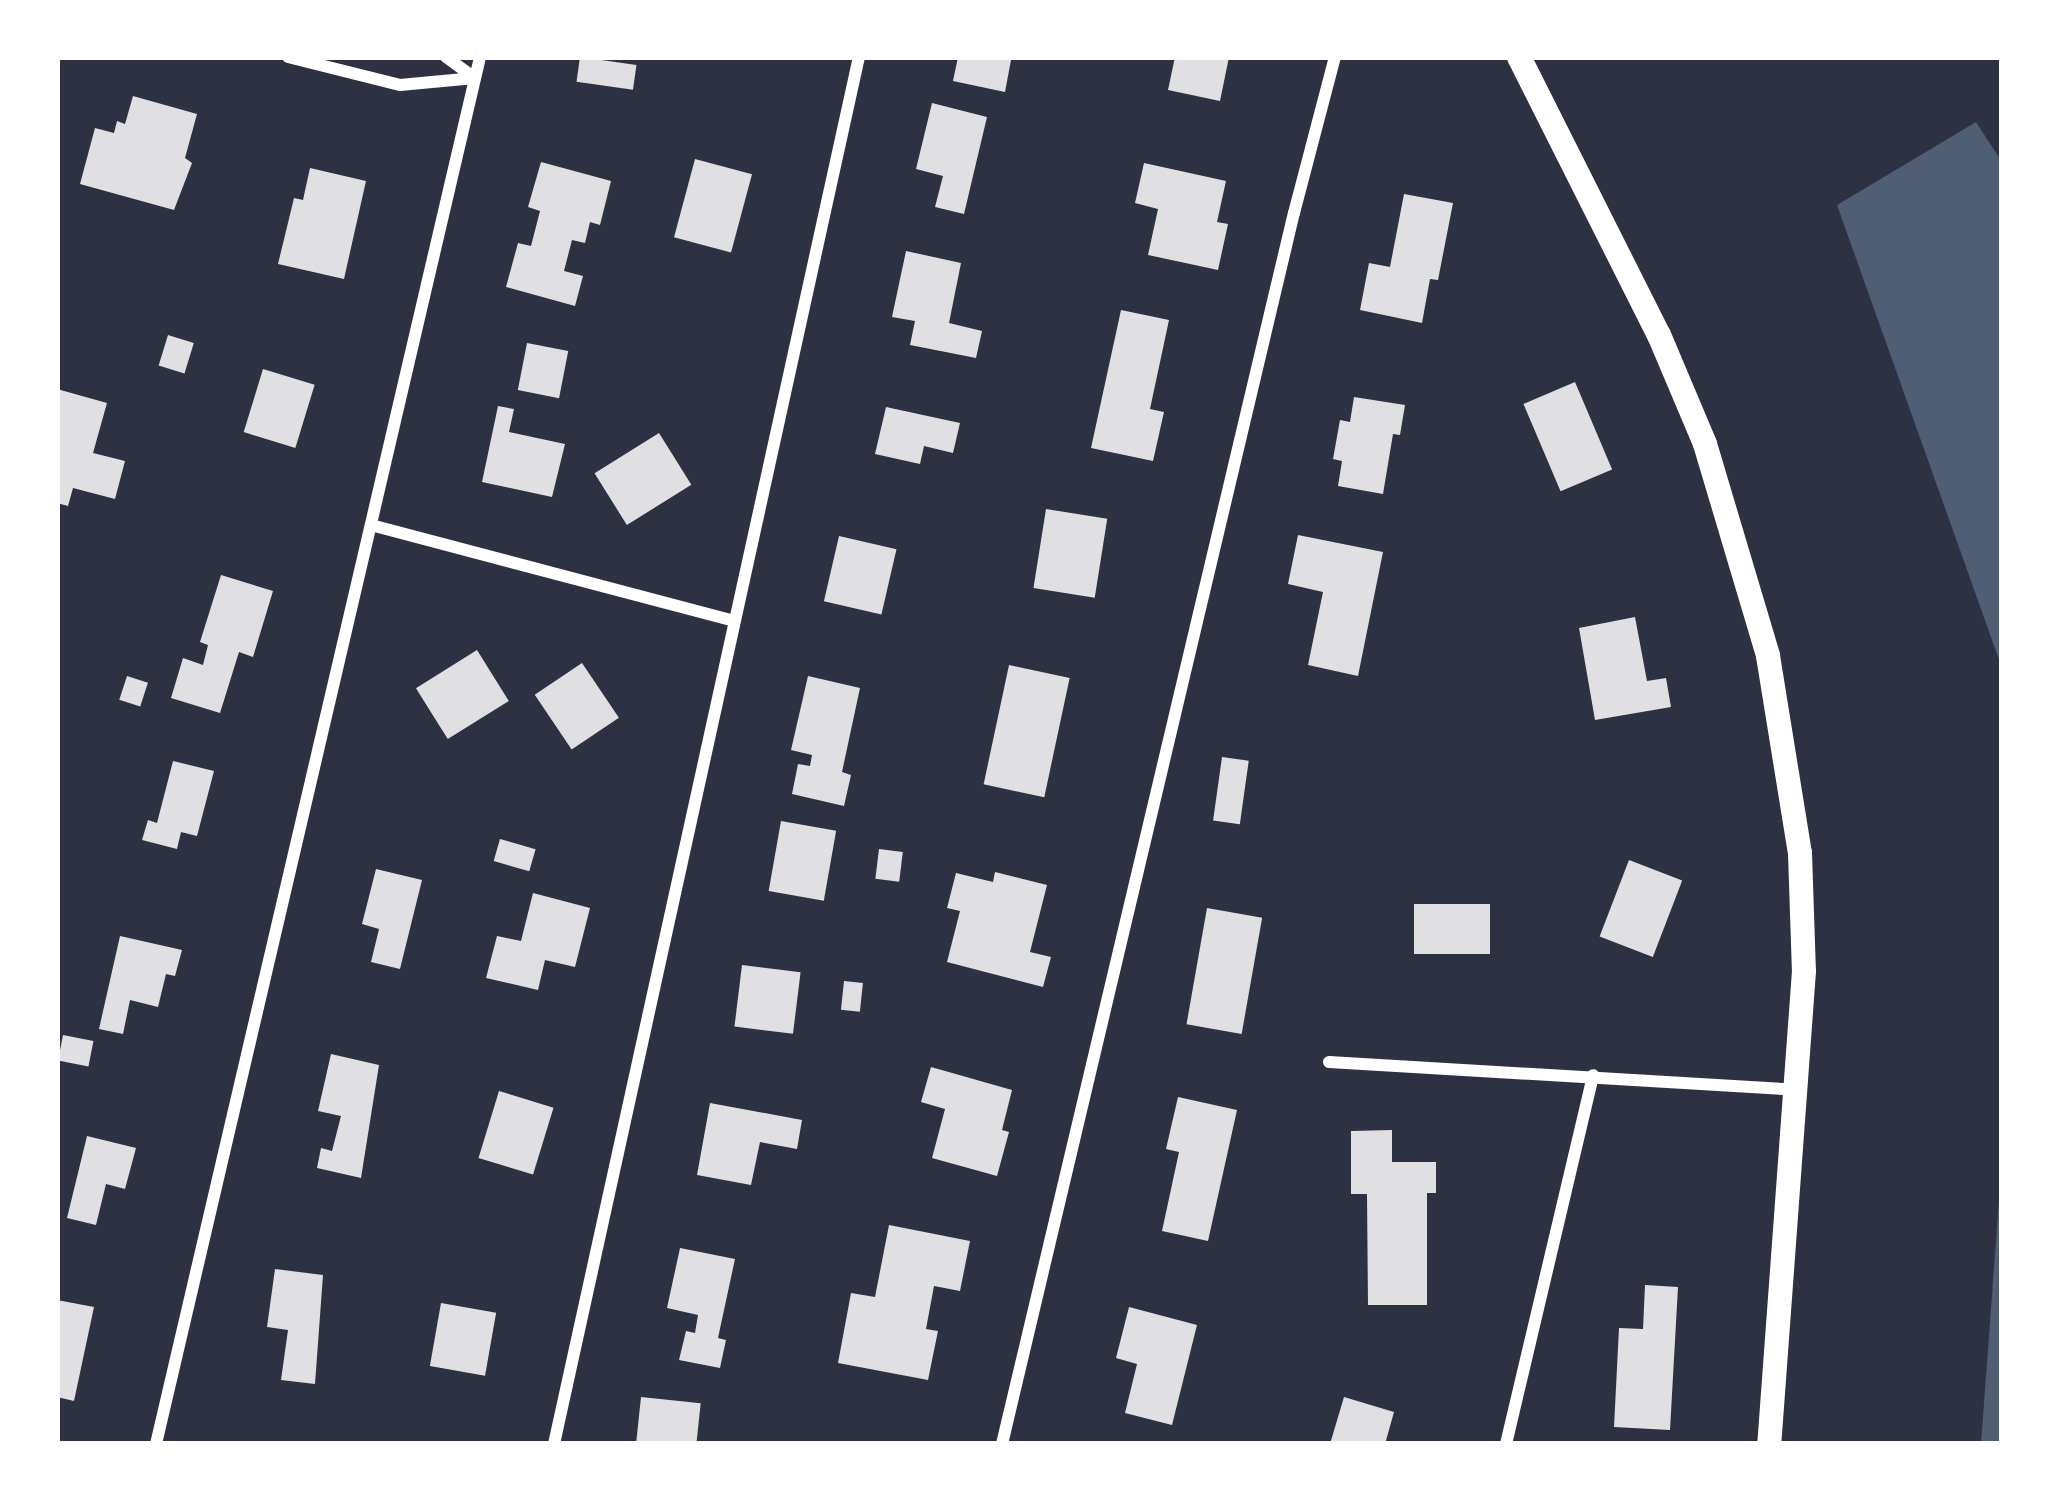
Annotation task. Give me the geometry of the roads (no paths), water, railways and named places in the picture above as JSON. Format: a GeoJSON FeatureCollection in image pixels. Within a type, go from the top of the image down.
{"type":"FeatureCollection","features":[{"type":"Feature","properties":{"kind":"main road"},"geometry":{"type":"LineString","coordinates":[[1519,57],[1659,335],[1705,444],[1768,656],[1800,854],[1804,971],[1769,1444]]}},
{"type":"Feature","properties":{"kind":"street"},"geometry":{"type":"LineString","coordinates":[[288,57],[400,85],[475,78]]}},
{"type":"Feature","properties":{"kind":"street"},"geometry":{"type":"LineString","coordinates":[[446,57],[475,78]]}},
{"type":"Feature","properties":{"kind":"street"},"geometry":{"type":"LineString","coordinates":[[156,1444],[480,57]]}},
{"type":"Feature","properties":{"kind":"street"},"geometry":{"type":"LineString","coordinates":[[554,1444],[859,57]]}},
{"type":"Feature","properties":{"kind":"street"},"geometry":{"type":"LineString","coordinates":[[1002,1444],[1294,213],[1336,57]]}},
{"type":"Feature","properties":{"kind":"street"},"geometry":{"type":"LineString","coordinates":[[371,525],[735,621]]}},
{"type":"Feature","properties":{"kind":"street"},"geometry":{"type":"LineString","coordinates":[[1329,1062],[1798,1090]]}},
{"type":"Feature","properties":{"kind":"street"},"geometry":{"type":"LineString","coordinates":[[1506,1444],[1593,1075]]}},
{"type":"Feature","properties":{"kind":"water"},"geometry":{"type":"Polygon","coordinates":[[[1976,122],[2002,162],[2002,668],[1837,205],[1976,122]]]}},
{"type":"Feature","properties":{"kind":"water"},"geometry":{"type":"Polygon","coordinates":[[[2002,1159],[2002,1444],[1981,1444],[2002,1159]]]}}]}
